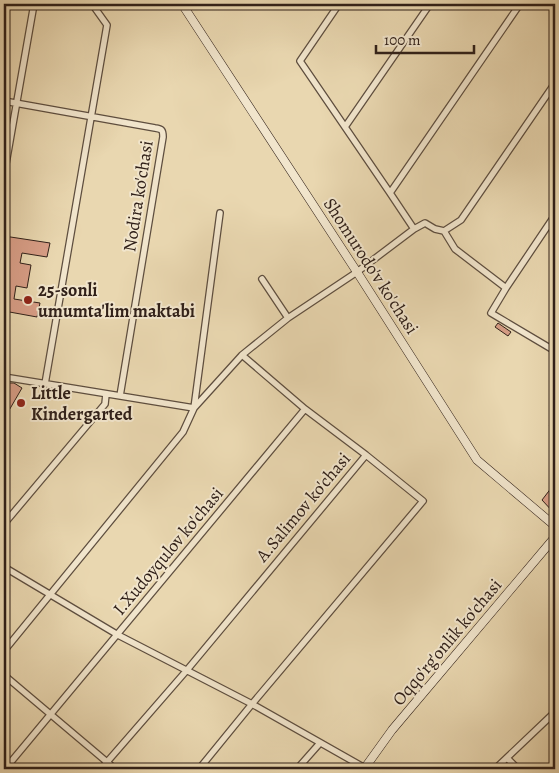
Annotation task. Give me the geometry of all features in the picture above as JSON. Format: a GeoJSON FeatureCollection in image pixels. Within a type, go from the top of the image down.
{"type":"FeatureCollection","features":[{"type":"Feature","properties":{"kind":"street"},"geometry":{"type":"LineString","coordinates":[[4,176],[34,4]]}},
{"type":"Feature","properties":{"kind":"street"},"geometry":{"type":"LineString","coordinates":[[45,384],[107,25],[92,4]]}},
{"type":"Feature","properties":{"kind":"street","name":"Shomurodo'v ko'chasi"},"geometry":{"type":"LineString","coordinates":[[182,4],[358,272],[477,460],[555,526]]}},
{"type":"Feature","properties":{"kind":"street"},"geometry":{"type":"LineString","coordinates":[[339,4],[300,61],[414,229]]}},
{"type":"Feature","properties":{"kind":"street"},"geometry":{"type":"LineString","coordinates":[[345,127],[430,4]]}},
{"type":"Feature","properties":{"kind":"street"},"geometry":{"type":"LineString","coordinates":[[390,193],[520,4]]}},
{"type":"Feature","properties":{"kind":"street"},"geometry":{"type":"LineString","coordinates":[[4,650],[183,432],[194,408],[242,354],[288,318],[358,272],[414,229],[425,223],[435,229],[444,231],[461,220],[555,83]]}},
{"type":"Feature","properties":{"kind":"street","name":"Nodira ko'chasi"},"geometry":{"type":"LineString","coordinates":[[4,101],[161,129],[163,133],[120,396]]}},
{"type":"Feature","properties":{"kind":"street"},"geometry":{"type":"LineString","coordinates":[[194,408],[220,213]]}},
{"type":"Feature","properties":{"kind":"street"},"geometry":{"type":"LineString","coordinates":[[555,215],[491,313],[555,349]]}},
{"type":"Feature","properties":{"kind":"street"},"geometry":{"type":"LineString","coordinates":[[444,231],[455,250],[506,288]]}},
{"type":"Feature","properties":{"kind":"street"},"geometry":{"type":"LineString","coordinates":[[262,279],[288,318]]}},
{"type":"Feature","properties":{"kind":"street"},"geometry":{"type":"LineString","coordinates":[[242,354],[305,409],[366,455]]}},
{"type":"Feature","properties":{"kind":"street"},"geometry":{"type":"LineString","coordinates":[[4,377],[194,408]]}},
{"type":"Feature","properties":{"kind":"street"},"geometry":{"type":"LineString","coordinates":[[4,524],[105,404],[106,394]]}},
{"type":"Feature","properties":{"kind":"street","name":"I.Xudoyqulov ko'chasi"},"geometry":{"type":"LineString","coordinates":[[5,769],[305,409]]}},
{"type":"Feature","properties":{"kind":"street","name":"A.Salimov ko'chasi"},"geometry":{"type":"LineString","coordinates":[[101,769],[187,670],[366,455],[423,501],[199,769]]}},
{"type":"Feature","properties":{"kind":"street","name":"Oqqo'rg'onlik ko'chasi"},"geometry":{"type":"LineString","coordinates":[[364,769],[392,730],[555,537]]}},
{"type":"Feature","properties":{"kind":"street"},"geometry":{"type":"LineString","coordinates":[[4,568],[118,635],[252,704],[364,769]]}},
{"type":"Feature","properties":{"kind":"street"},"geometry":{"type":"LineString","coordinates":[[4,675],[115,769]]}},
{"type":"Feature","properties":{"kind":"street"},"geometry":{"type":"LineString","coordinates":[[495,769],[555,712]]}},
{"type":"Feature","properties":{"kind":"street"},"geometry":{"type":"LineString","coordinates":[[297,769],[320,742]]}},
{"type":"Feature","properties":{"kind":"street"},"geometry":{"type":"LineString","coordinates":[[507,758],[518,769]]}},
{"type":"Feature","properties":{"kind":"building"},"geometry":{"type":"Polygon","coordinates":[[[4,236],[50,243],[47,257],[22,253],[20,263],[31,265],[27,288],[16,286],[14,299],[40,303],[37,317],[4,311],[4,261],[6,261],[8,250],[4,250],[4,236]]]}},
{"type":"Feature","properties":{"kind":"building"},"geometry":{"type":"Polygon","coordinates":[[[498,323],[511,332],[508,336],[495,327],[498,323]]]}},
{"type":"Feature","properties":{"kind":"building"},"geometry":{"type":"Polygon","coordinates":[[[9,383],[14,383],[22,388],[4,419],[4,392],[9,383]]]}},
{"type":"Feature","properties":{"kind":"building"},"geometry":{"type":"Polygon","coordinates":[[[555,483],[555,514],[542,500],[555,483]]]}},
{"type":"Feature","properties":{"kind":"place","name":"25-sonli umumta'lim maktabi"},"geometry":{"type":"Point","coordinates":[28,300]}},
{"type":"Feature","properties":{"kind":"place","name":"Little Kindergarted"},"geometry":{"type":"Point","coordinates":[21,403]}}]}
